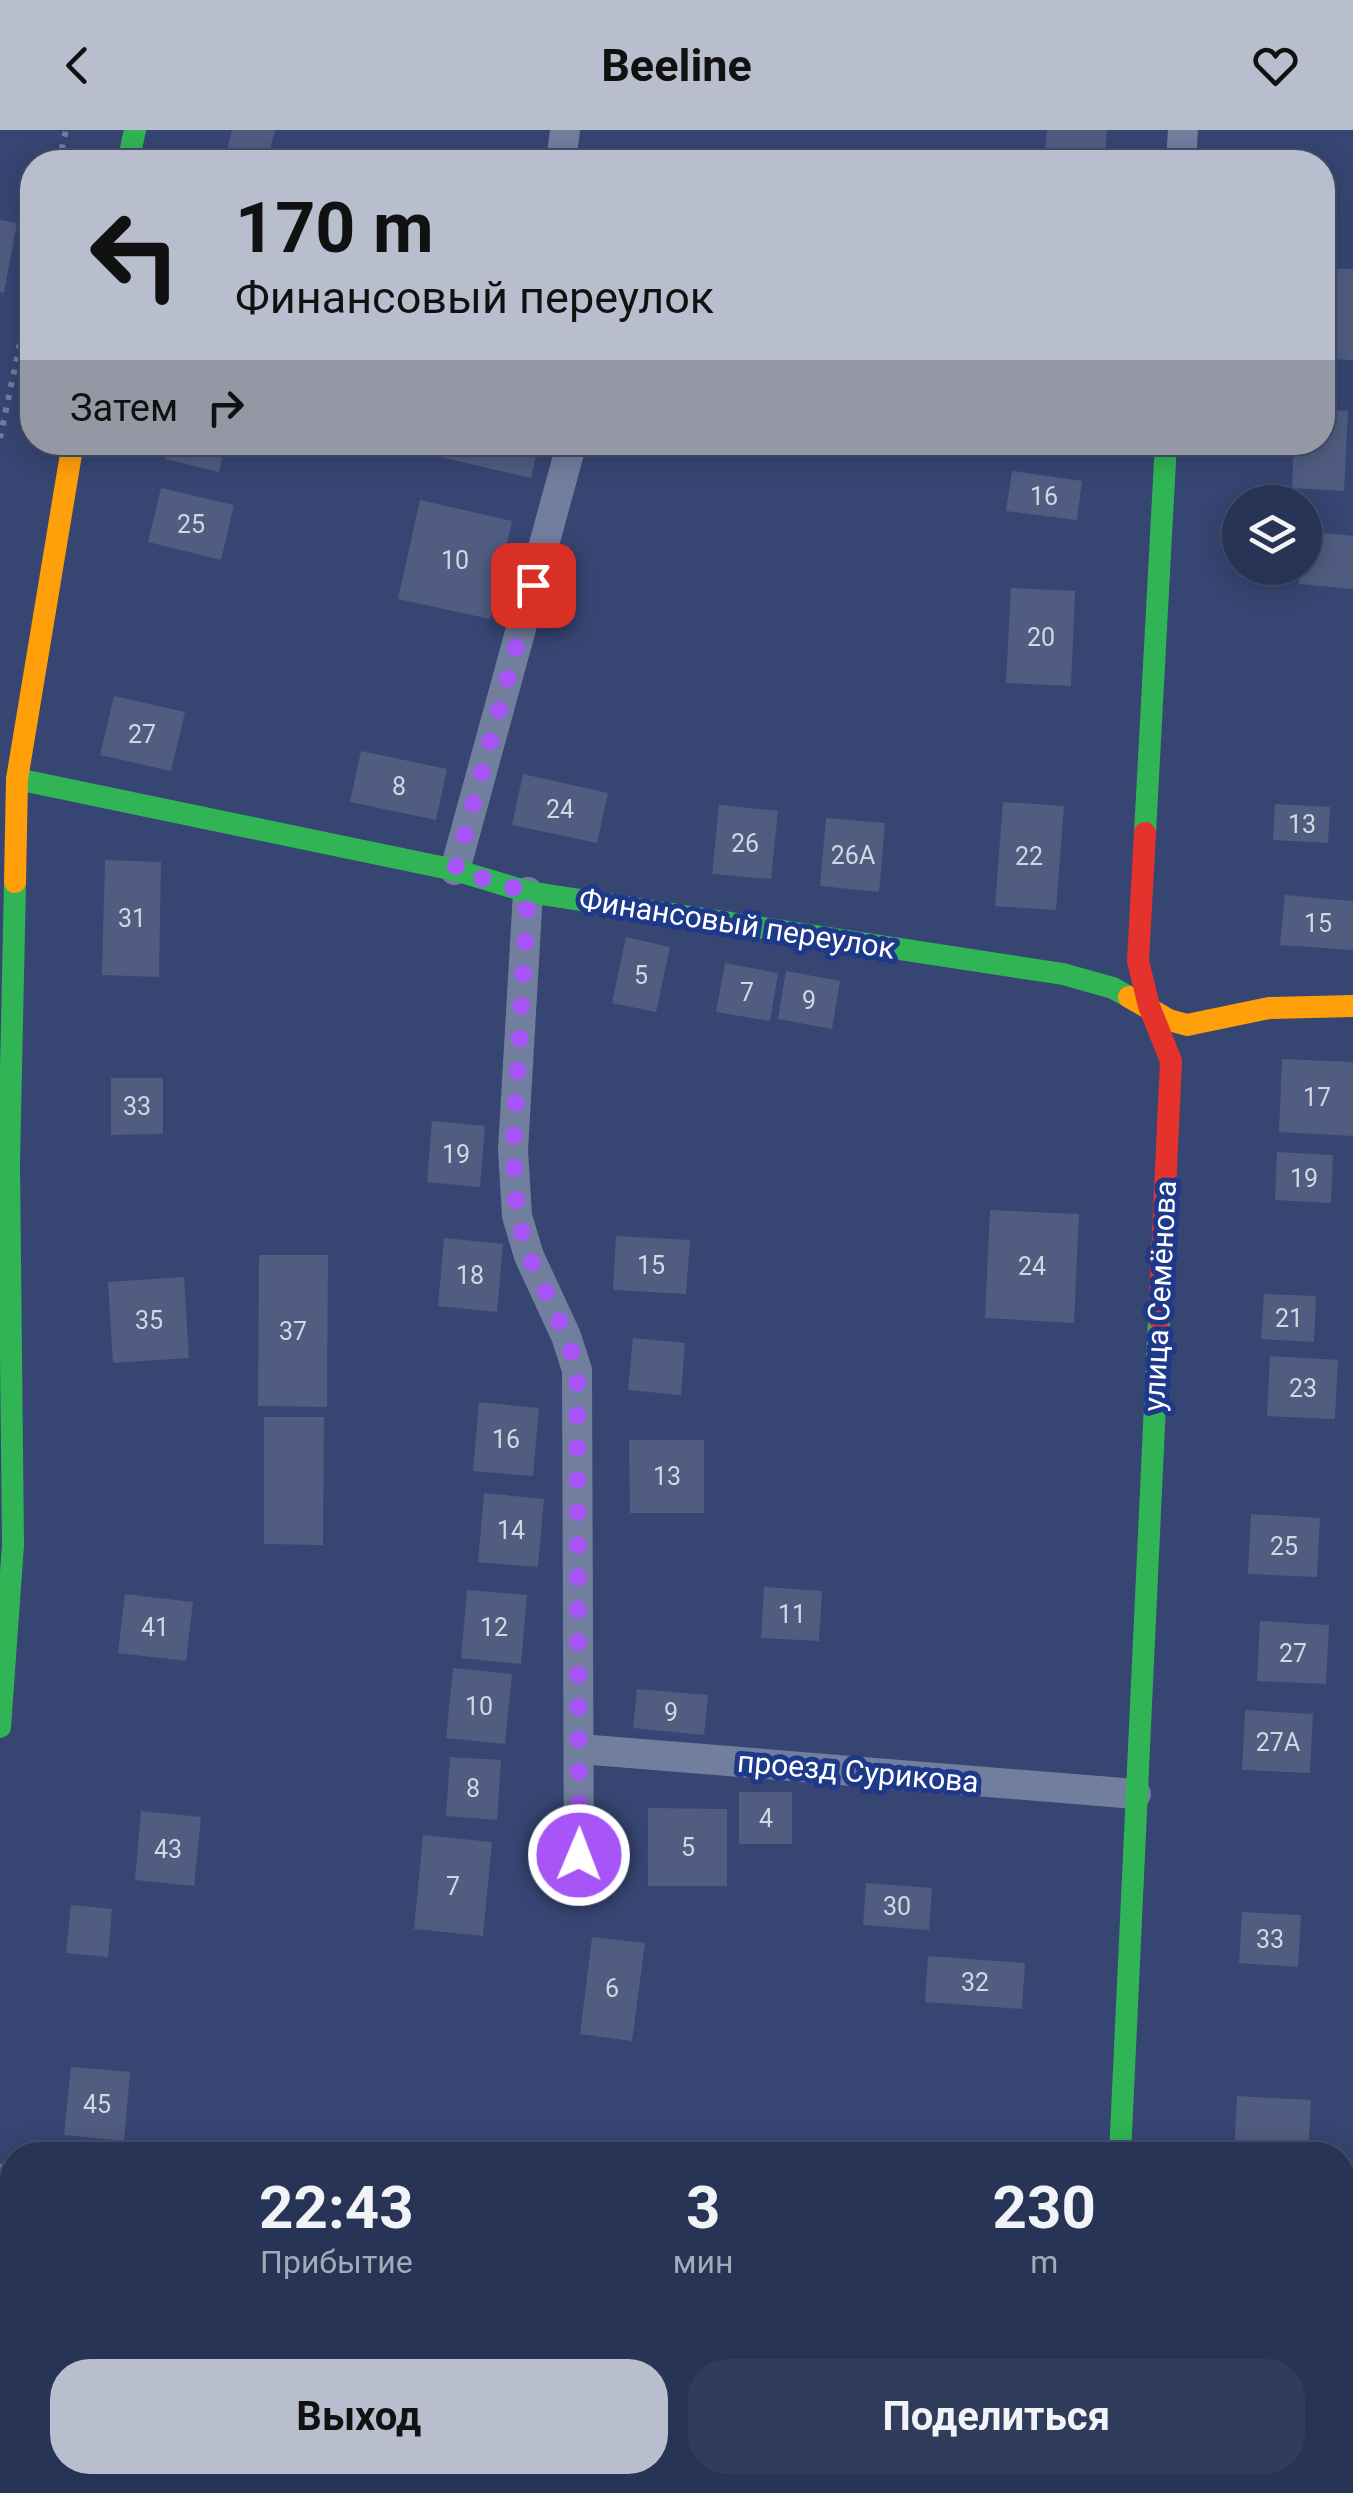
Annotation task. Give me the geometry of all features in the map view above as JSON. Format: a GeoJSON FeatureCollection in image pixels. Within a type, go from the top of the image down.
{"type":"FeatureCollection","features":[{"type":"Feature","properties":{"kind":"street"},"geometry":{"type":"LineString","coordinates":[[0,1727],[13,1545],[8,778],[70,455]]}},
{"type":"Feature","properties":{"kind":"street"},"geometry":{"type":"LineString","coordinates":[[455,870],[568,455]]}},
{"type":"Feature","properties":{"kind":"street","name":"улица Семёнова"},"geometry":{"type":"LineString","coordinates":[[1121,2142],[1171,1061],[1149,1006],[1138,961],[1165,455]]}},
{"type":"Feature","properties":{"kind":"street","name":"Финансовый переулок"},"geometry":{"type":"LineString","coordinates":[[8,778],[455,870],[528,892],[1063,974],[1113,988],[1169,1020],[1186,1025],[1269,1008],[1353,1006]]}},
{"type":"Feature","properties":{"kind":"street"},"geometry":{"type":"LineString","coordinates":[[528,892],[513,1150],[517,1216],[529,1256],[566,1336],[577,1370],[579,1890]]}},
{"type":"Feature","properties":{"kind":"street","name":"проезд Сурикова"},"geometry":{"type":"LineString","coordinates":[[580,1749],[1136,1794]]}},
{"type":"Feature","properties":{"kind":"path"},"geometry":{"type":"LineString","coordinates":[[0,438],[20,344]]}},
{"type":"Feature","properties":{"kind":"building"},"geometry":{"type":"Polygon","coordinates":[[[232,130],[275,130],[270,150],[227,150],[232,130]]]}},
{"type":"Feature","properties":{"kind":"building"},"geometry":{"type":"Polygon","coordinates":[[[1047,130],[1107,130],[1105,150],[1045,149],[1047,130]]]}},
{"type":"Feature","properties":{"kind":"building"},"geometry":{"type":"Polygon","coordinates":[[[0,220],[17,223],[4,293],[0,292],[0,220]]]}},
{"type":"Feature","properties":{"kind":"building"},"geometry":{"type":"Polygon","coordinates":[[[1335,269],[1353,269],[1353,360],[1335,359],[1335,269]]]}},
{"type":"Feature","properties":{"kind":"building"},"geometry":{"type":"Polygon","coordinates":[[[1335,410],[1348,411],[1344,491],[1322,490],[1322,485],[1292,485],[1293,455],[1335,455],[1335,410]]]}},
{"type":"Feature","properties":{"kind":"building"},"geometry":{"type":"Polygon","coordinates":[[[166,455],[223,455],[219,472],[165,459],[166,455]]]}},
{"type":"Feature","properties":{"kind":"building"},"geometry":{"type":"Polygon","coordinates":[[[436,455],[536,455],[531,478],[436,455]]]}},
{"type":"Feature","properties":{"kind":"building"},"geometry":{"type":"Polygon","coordinates":[[[1012,471],[1082,481],[1077,520],[1006,511],[1012,471]]]}},
{"type":"Feature","properties":{"kind":"building"},"geometry":{"type":"Polygon","coordinates":[[[161,488],[234,505],[221,560],[148,542],[161,488]]]}},
{"type":"Feature","properties":{"kind":"building"},"geometry":{"type":"Polygon","coordinates":[[[420,500],[512,521],[490,619],[398,599],[420,500]]]}},
{"type":"Feature","properties":{"kind":"building"},"geometry":{"type":"Polygon","coordinates":[[[1322,533],[1353,536],[1353,589],[1310,585],[1322,585],[1322,533]]]}},
{"type":"Feature","properties":{"kind":"building"},"geometry":{"type":"Polygon","coordinates":[[[1011,588],[1075,591],[1071,686],[1006,683],[1011,588]]]}},
{"type":"Feature","properties":{"kind":"building"},"geometry":{"type":"Polygon","coordinates":[[[114,696],[185,712],[171,771],[100,755],[114,696]]]}},
{"type":"Feature","properties":{"kind":"building"},"geometry":{"type":"Polygon","coordinates":[[[361,751],[447,769],[436,820],[350,802],[361,751]]]}},
{"type":"Feature","properties":{"kind":"building"},"geometry":{"type":"Polygon","coordinates":[[[523,774],[608,793],[597,843],[512,825],[523,774]]]}},
{"type":"Feature","properties":{"kind":"building"},"geometry":{"type":"Polygon","coordinates":[[[1003,802],[1064,806],[1056,910],[995,906],[1003,802]]]}},
{"type":"Feature","properties":{"kind":"building"},"geometry":{"type":"Polygon","coordinates":[[[1275,804],[1330,807],[1328,843],[1273,840],[1275,804]]]}},
{"type":"Feature","properties":{"kind":"building"},"geometry":{"type":"Polygon","coordinates":[[[719,805],[778,811],[771,879],[712,874],[719,805]]]}},
{"type":"Feature","properties":{"kind":"building"},"geometry":{"type":"Polygon","coordinates":[[[826,818],[885,823],[879,892],[820,886],[826,818]]]}},
{"type":"Feature","properties":{"kind":"building"},"geometry":{"type":"Polygon","coordinates":[[[105,860],[161,862],[159,977],[102,975],[105,860]]]}},
{"type":"Feature","properties":{"kind":"building"},"geometry":{"type":"Polygon","coordinates":[[[1285,895],[1353,901],[1353,950],[1280,945],[1285,895]]]}},
{"type":"Feature","properties":{"kind":"building"},"geometry":{"type":"Polygon","coordinates":[[[626,937],[670,947],[656,1012],[612,1003],[626,937]]]}},
{"type":"Feature","properties":{"kind":"building"},"geometry":{"type":"Polygon","coordinates":[[[725,963],[778,973],[770,1021],[716,1012],[725,963]]]}},
{"type":"Feature","properties":{"kind":"building"},"geometry":{"type":"Polygon","coordinates":[[[786,971],[840,981],[832,1029],[778,1019],[786,971]]]}},
{"type":"Feature","properties":{"kind":"building"},"geometry":{"type":"Polygon","coordinates":[[[1282,1059],[1353,1062],[1353,1136],[1279,1132],[1282,1059]]]}},
{"type":"Feature","properties":{"kind":"building"},"geometry":{"type":"Polygon","coordinates":[[[111,1078],[163,1078],[163,1134],[111,1135],[111,1078]]]}},
{"type":"Feature","properties":{"kind":"building"},"geometry":{"type":"Polygon","coordinates":[[[432,1121],[485,1126],[480,1187],[427,1182],[432,1121]]]}},
{"type":"Feature","properties":{"kind":"building"},"geometry":{"type":"Polygon","coordinates":[[[1277,1152],[1333,1155],[1331,1203],[1275,1200],[1277,1152]]]}},
{"type":"Feature","properties":{"kind":"building"},"geometry":{"type":"Polygon","coordinates":[[[990,1210],[1079,1214],[1074,1323],[985,1318],[990,1210]]]}},
{"type":"Feature","properties":{"kind":"building"},"geometry":{"type":"Polygon","coordinates":[[[616,1236],[690,1240],[686,1294],[613,1290],[616,1236]]]}},
{"type":"Feature","properties":{"kind":"building"},"geometry":{"type":"Polygon","coordinates":[[[444,1238],[503,1244],[497,1312],[438,1306],[444,1238]]]}},
{"type":"Feature","properties":{"kind":"building"},"geometry":{"type":"Polygon","coordinates":[[[259,1255],[328,1255],[327,1407],[258,1406],[259,1255]]]}},
{"type":"Feature","properties":{"kind":"building"},"geometry":{"type":"Polygon","coordinates":[[[184,1277],[189,1358],[113,1363],[108,1282],[184,1277]]]}},
{"type":"Feature","properties":{"kind":"building"},"geometry":{"type":"Polygon","coordinates":[[[1264,1294],[1316,1296],[1314,1342],[1261,1339],[1264,1294]]]}},
{"type":"Feature","properties":{"kind":"building"},"geometry":{"type":"Polygon","coordinates":[[[633,1338],[685,1343],[681,1395],[628,1390],[633,1338]]]}},
{"type":"Feature","properties":{"kind":"building"},"geometry":{"type":"Polygon","coordinates":[[[1270,1356],[1338,1360],[1335,1419],[1267,1416],[1270,1356]]]}},
{"type":"Feature","properties":{"kind":"building"},"geometry":{"type":"Polygon","coordinates":[[[479,1402],[539,1408],[533,1476],[473,1471],[479,1402]]]}},
{"type":"Feature","properties":{"kind":"building"},"geometry":{"type":"Polygon","coordinates":[[[264,1417],[324,1417],[323,1545],[264,1544],[264,1417]]]}},
{"type":"Feature","properties":{"kind":"building"},"geometry":{"type":"Polygon","coordinates":[[[629,1440],[704,1440],[704,1513],[630,1513],[629,1440]]]}},
{"type":"Feature","properties":{"kind":"building"},"geometry":{"type":"Polygon","coordinates":[[[484,1493],[544,1499],[538,1567],[478,1562],[484,1493]]]}},
{"type":"Feature","properties":{"kind":"building"},"geometry":{"type":"Polygon","coordinates":[[[1251,1514],[1320,1518],[1317,1577],[1248,1574],[1251,1514]]]}},
{"type":"Feature","properties":{"kind":"building"},"geometry":{"type":"Polygon","coordinates":[[[764,1587],[822,1591],[819,1641],[761,1638],[764,1587]]]}},
{"type":"Feature","properties":{"kind":"building"},"geometry":{"type":"Polygon","coordinates":[[[467,1590],[527,1595],[521,1664],[461,1658],[467,1590]]]}},
{"type":"Feature","properties":{"kind":"building"},"geometry":{"type":"Polygon","coordinates":[[[125,1594],[193,1602],[186,1661],[118,1653],[125,1594]]]}},
{"type":"Feature","properties":{"kind":"building"},"geometry":{"type":"Polygon","coordinates":[[[1260,1621],[1329,1625],[1326,1684],[1257,1681],[1260,1621]]]}},
{"type":"Feature","properties":{"kind":"building"},"geometry":{"type":"Polygon","coordinates":[[[453,1668],[512,1674],[505,1744],[446,1738],[453,1668]]]}},
{"type":"Feature","properties":{"kind":"building"},"geometry":{"type":"Polygon","coordinates":[[[637,1689],[708,1695],[704,1735],[633,1728],[637,1689]]]}},
{"type":"Feature","properties":{"kind":"building"},"geometry":{"type":"Polygon","coordinates":[[[1245,1710],[1313,1714],[1310,1773],[1242,1770],[1245,1710]]]}},
{"type":"Feature","properties":{"kind":"building"},"geometry":{"type":"Polygon","coordinates":[[[450,1757],[501,1760],[497,1820],[446,1816],[450,1757]]]}},
{"type":"Feature","properties":{"kind":"building"},"geometry":{"type":"Polygon","coordinates":[[[739,1792],[792,1792],[792,1844],[739,1844],[739,1792]]]}},
{"type":"Feature","properties":{"kind":"building"},"geometry":{"type":"Polygon","coordinates":[[[648,1808],[727,1809],[727,1886],[648,1886],[648,1808]]]}},
{"type":"Feature","properties":{"kind":"building"},"geometry":{"type":"Polygon","coordinates":[[[141,1811],[201,1817],[194,1886],[135,1880],[141,1811]]]}},
{"type":"Feature","properties":{"kind":"building"},"geometry":{"type":"Polygon","coordinates":[[[423,1835],[492,1842],[483,1936],[414,1929],[423,1835]]]}},
{"type":"Feature","properties":{"kind":"building"},"geometry":{"type":"Polygon","coordinates":[[[866,1883],[932,1888],[929,1930],[863,1925],[866,1883]]]}},
{"type":"Feature","properties":{"kind":"building"},"geometry":{"type":"Polygon","coordinates":[[[71,1905],[112,1909],[108,1957],[66,1953],[71,1905]]]}},
{"type":"Feature","properties":{"kind":"building"},"geometry":{"type":"Polygon","coordinates":[[[1242,1912],[1301,1915],[1298,1967],[1239,1963],[1242,1912]]]}},
{"type":"Feature","properties":{"kind":"building"},"geometry":{"type":"Polygon","coordinates":[[[592,1937],[645,1943],[632,2041],[580,2034],[592,1937]]]}},
{"type":"Feature","properties":{"kind":"building"},"geometry":{"type":"Polygon","coordinates":[[[928,1956],[1025,1963],[1022,2009],[925,2002],[928,1956]]]}},
{"type":"Feature","properties":{"kind":"building"},"geometry":{"type":"Polygon","coordinates":[[[71,2067],[130,2072],[124,2141],[64,2135],[71,2067]]]}},
{"type":"Feature","properties":{"kind":"building"},"geometry":{"type":"Polygon","coordinates":[[[1237,2096],[1311,2100],[1309,2142],[1235,2142],[1237,2096]]]}},
{"type":"Feature","properties":{"kind":"traffic: fast"},"geometry":{"type":"LineString","coordinates":[[131,150],[135,130]]}},
{"type":"Feature","properties":{"kind":"traffic: fast"},"geometry":{"type":"LineString","coordinates":[[1145,833],[1165,455]]}},
{"type":"Feature","properties":{"kind":"traffic: fast"},"geometry":{"type":"LineString","coordinates":[[17,779],[455,870],[528,892],[1063,974],[1113,988],[1129,997]]}},
{"type":"Feature","properties":{"kind":"traffic: fast"},"geometry":{"type":"LineString","coordinates":[[0,1727],[13,1545],[9,1164],[15,882]]}},
{"type":"Feature","properties":{"kind":"traffic: fast"},"geometry":{"type":"LineString","coordinates":[[1121,2142],[1159,1319]]}},
{"type":"Feature","properties":{"kind":"traffic: slow"},"geometry":{"type":"LineString","coordinates":[[15,882],[17,779],[71,455]]}},
{"type":"Feature","properties":{"kind":"traffic: slow"},"geometry":{"type":"LineString","coordinates":[[1129,997],[1169,1020],[1187,1025],[1269,1008],[1353,1006]]}},
{"type":"Feature","properties":{"kind":"traffic: jam"},"geometry":{"type":"LineString","coordinates":[[1145,833],[1138,961],[1149,1006],[1171,1061],[1159,1319]]}},
{"type":"Feature","properties":{"kind":"route"},"geometry":{"type":"LineString","coordinates":[[533,585],[455,870],[528,892],[513,1150],[517,1216],[529,1256],[566,1336],[577,1370],[579,1855]]}}]}
